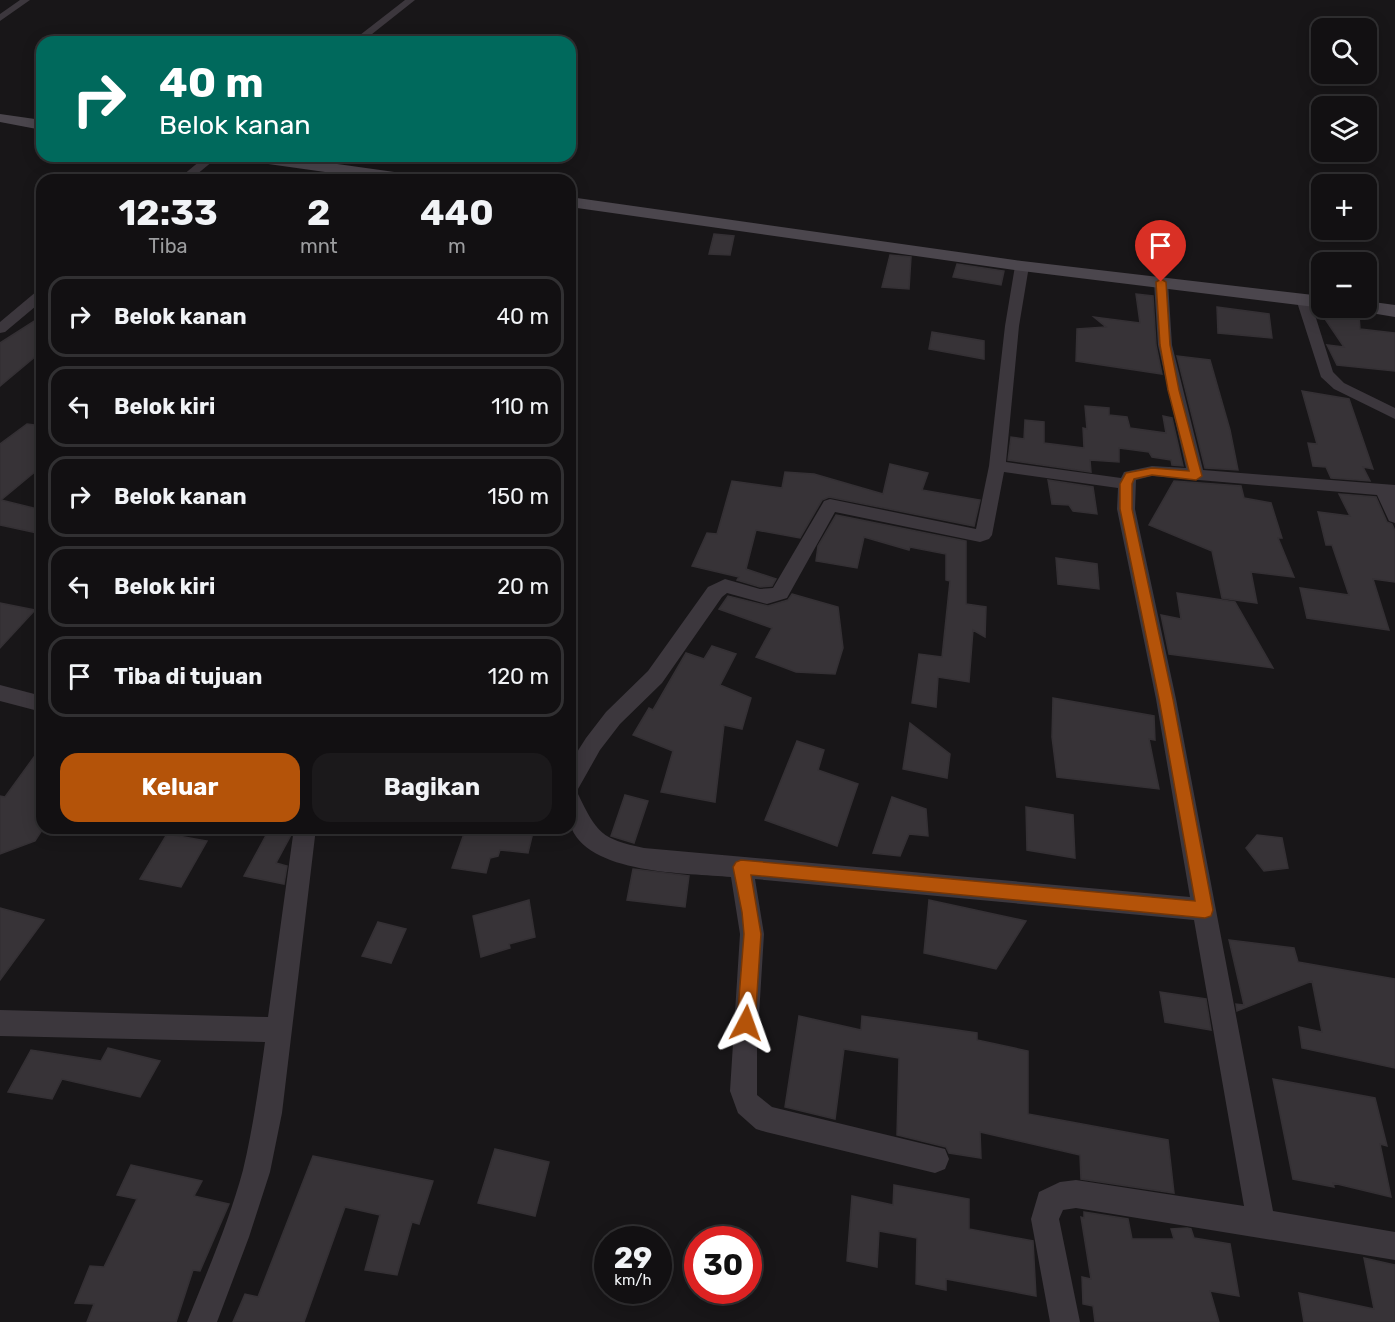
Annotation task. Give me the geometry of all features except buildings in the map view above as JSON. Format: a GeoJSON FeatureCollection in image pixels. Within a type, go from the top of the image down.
{"type":"FeatureCollection","features":[{"type":"Feature","properties":{"kind":"street"},"geometry":{"type":"LineString","coordinates":[[0,18],[26,0]]}},
{"type":"Feature","properties":{"kind":"street"},"geometry":{"type":"LineString","coordinates":[[364,36],[411,0]]}},
{"type":"Feature","properties":{"kind":"street"},"geometry":{"type":"LineString","coordinates":[[0,118],[36,124]]}},
{"type":"Feature","properties":{"kind":"street"},"geometry":{"type":"LineString","coordinates":[[190,174],[206,162]]}},
{"type":"Feature","properties":{"kind":"street"},"geometry":{"type":"LineString","coordinates":[[288,162],[374,174]]}},
{"type":"Feature","properties":{"kind":"street"},"geometry":{"type":"LineString","coordinates":[[576,203],[1022,266],[1311,300]]}},
{"type":"Feature","properties":{"kind":"street"},"geometry":{"type":"LineString","coordinates":[[576,772],[593,744],[613,718],[655,677],[715,592],[725,586],[770,598],[780,593],[830,505],[982,535],[992,498],[997,466],[1012,326],[1022,266]]}},
{"type":"Feature","properties":{"kind":"street"},"geometry":{"type":"LineString","coordinates":[[1161,282],[1165,345],[1196,476]]}},
{"type":"Feature","properties":{"kind":"street"},"geometry":{"type":"LineString","coordinates":[[0,328],[36,299]]}},
{"type":"Feature","properties":{"kind":"street"},"geometry":{"type":"LineString","coordinates":[[1303,299],[1326,374],[1339,386],[1395,414]]}},
{"type":"Feature","properties":{"kind":"street"},"geometry":{"type":"LineString","coordinates":[[1377,309],[1395,311]]}},
{"type":"Feature","properties":{"kind":"street"},"geometry":{"type":"LineString","coordinates":[[997,466],[1126,484]]}},
{"type":"Feature","properties":{"kind":"street"},"geometry":{"type":"LineString","coordinates":[[1262,1223],[1166,699],[1126,509],[1126,484],[1130,476],[1140,472],[1390,491],[1395,517]]}},
{"type":"Feature","properties":{"kind":"street"},"geometry":{"type":"LineString","coordinates":[[2,697],[36,703]]}},
{"type":"Feature","properties":{"kind":"street"},"geometry":{"type":"LineString","coordinates":[[576,813],[588,837],[596,845],[611,851],[644,858],[1205,910]]}},
{"type":"Feature","properties":{"kind":"street"},"geometry":{"type":"LineString","coordinates":[[202,1322],[235,1237],[256,1172],[269,1113],[304,834]]}},
{"type":"Feature","properties":{"kind":"street"},"geometry":{"type":"LineString","coordinates":[[741,867],[752,934],[743,1068],[744,1100],[766,1119],[935,1159]]}},
{"type":"Feature","properties":{"kind":"street"},"geometry":{"type":"LineString","coordinates":[[0,1023],[279,1030]]}},
{"type":"Feature","properties":{"kind":"street"},"geometry":{"type":"LineString","coordinates":[[1065,1322],[1045,1219],[1049,1202],[1060,1196],[1076,1194],[1395,1246]]}},
{"type":"Feature","properties":{"kind":"route"},"geometry":{"type":"LineString","coordinates":[[746,1023],[752,934],[741,867],[1205,910],[1166,699],[1126,509],[1126,484],[1130,476],[1152,471],[1196,476],[1165,345],[1161,282]]}}]}
